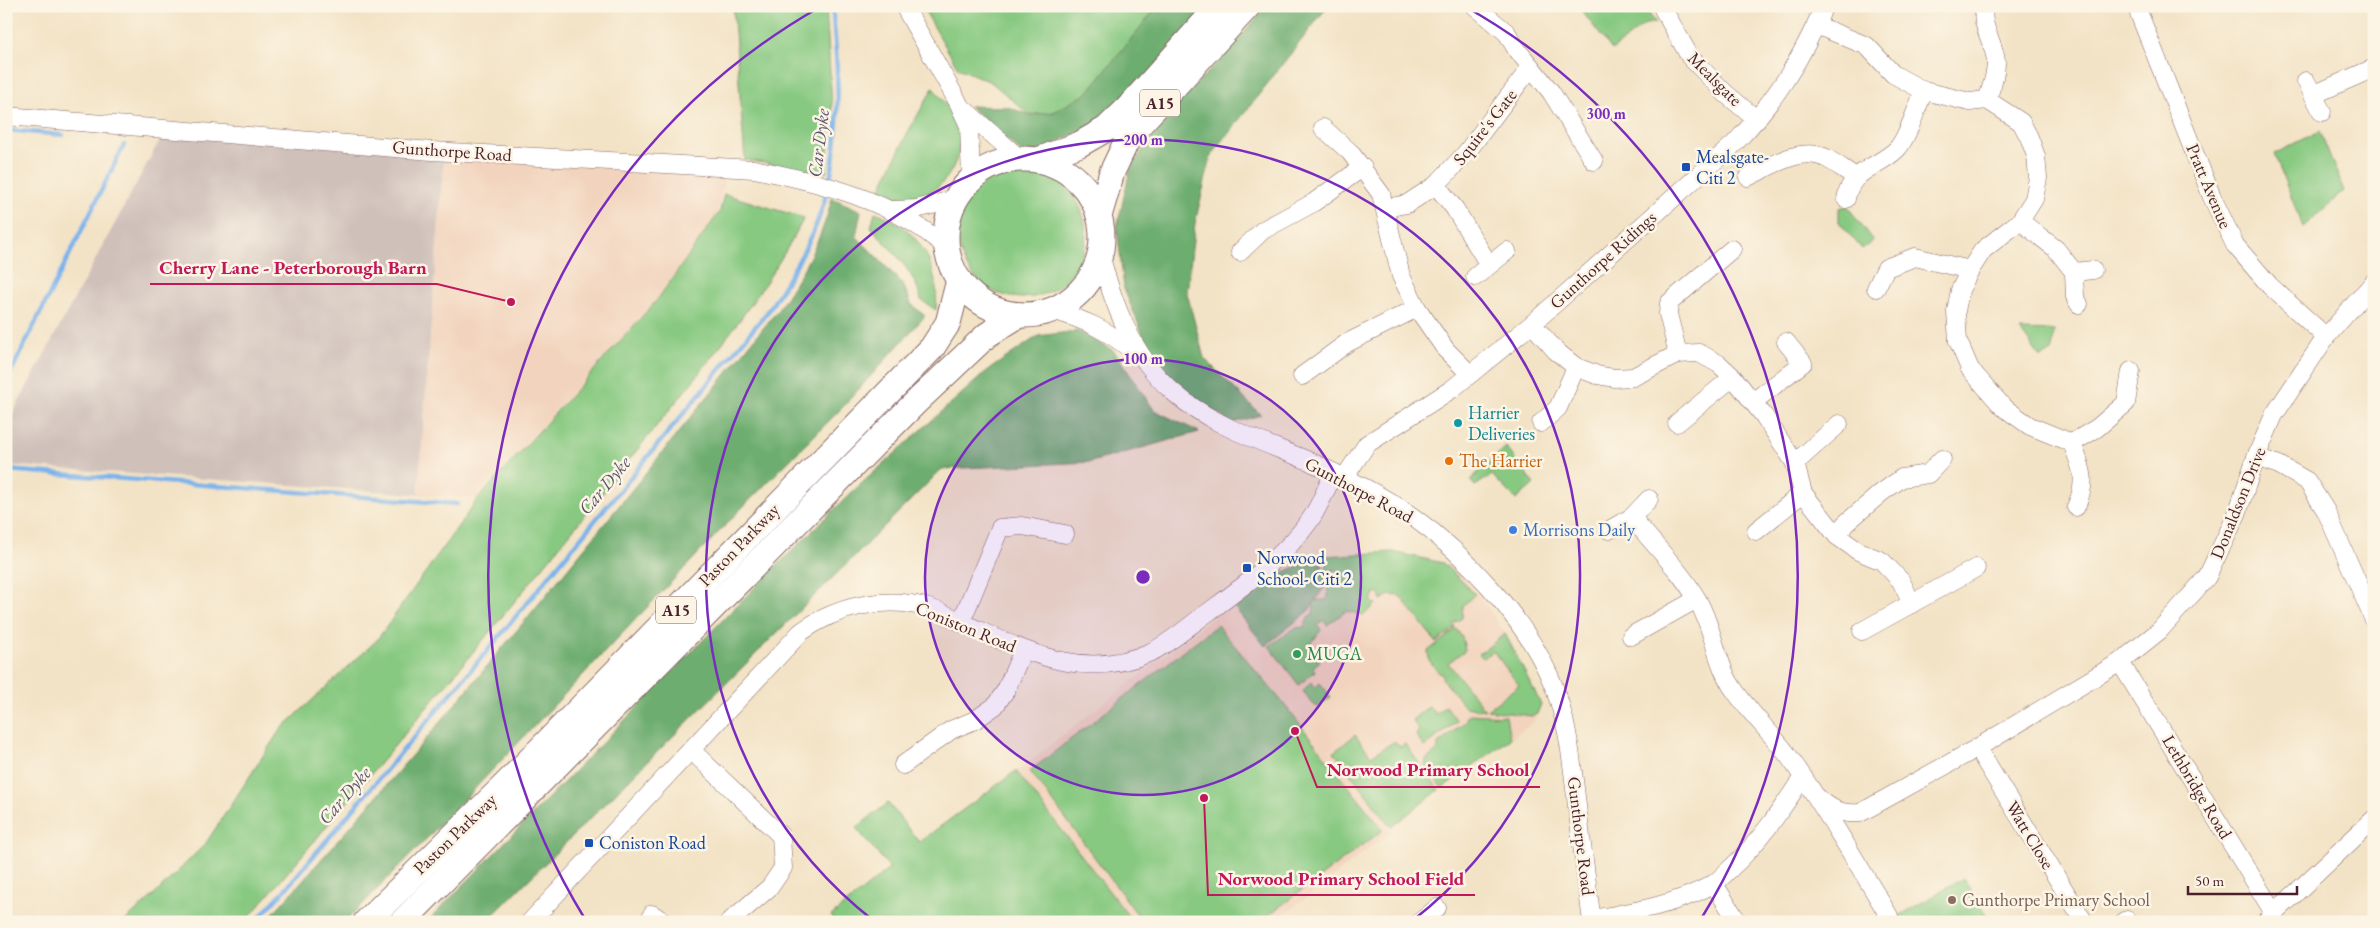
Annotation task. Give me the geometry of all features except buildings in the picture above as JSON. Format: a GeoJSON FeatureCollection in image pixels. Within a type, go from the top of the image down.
{"type":"FeatureCollection","features":[{"type":"Feature","properties":{"kind":"highway","name":"A15"},"geometry":{"type":"LineString","coordinates":[[1029,160],[1080,144],[1106,128],[1127,109],[1220,6]]}},
{"type":"Feature","properties":{"kind":"highway","name":"A15"},"geometry":{"type":"LineString","coordinates":[[1099,216],[1112,172],[1129,136],[1248,6]]}},
{"type":"Feature","properties":{"kind":"highway"},"geometry":{"type":"LineString","coordinates":[[1029,160],[1056,166],[1072,176],[1089,194],[1099,216],[1102,235],[1100,254],[1094,272],[1083,288],[1063,305],[1052,310],[1019,316],[991,308],[978,301],[959,280],[949,259],[946,247],[948,217],[956,199],[971,179],[994,165],[1029,160]]}},
{"type":"Feature","properties":{"kind":"highway","name":"Paston Parkway"},"geometry":{"type":"LineString","coordinates":[[366,922],[513,777],[932,348],[948,323],[959,280]]}},
{"type":"Feature","properties":{"kind":"highway","name":"Paston Parkway"},"geometry":{"type":"LineString","coordinates":[[402,922],[914,404],[987,335],[1019,316]]}},
{"type":"Feature","properties":{"kind":"street"},"geometry":{"type":"LineString","coordinates":[[904,6],[958,102],[969,126],[971,179]]}},
{"type":"Feature","properties":{"kind":"street"},"geometry":{"type":"LineString","coordinates":[[1475,6],[1498,24],[1551,92],[1594,161]]}},
{"type":"Feature","properties":{"kind":"street","name":"Gunthorpe Ridings"},"geometry":{"type":"LineString","coordinates":[[1339,475],[1367,444],[1452,389],[1532,324],[1723,154],[1758,120],[1794,70],[1824,6]]}},
{"type":"Feature","properties":{"kind":"street"},"geometry":{"type":"LineString","coordinates":[[1985,6],[1985,28],[1994,44],[1996,63],[1993,84],[1987,100]]}},
{"type":"Feature","properties":{"kind":"street","name":"Pratt Avenue"},"geometry":{"type":"LineString","coordinates":[[2136,6],[2212,197],[2235,245],[2270,286],[2326,337]]}},
{"type":"Feature","properties":{"kind":"street","name":"Mealsgate"},"geometry":{"type":"LineString","coordinates":[[1663,7],[1690,57],[1725,93],[1758,120]]}},
{"type":"Feature","properties":{"kind":"street"},"geometry":{"type":"LineString","coordinates":[[1816,25],[1866,46],[1892,74],[1924,91],[1970,102],[1987,100],[2020,122],[2029,137],[2036,156],[2038,178],[2034,199],[2020,221],[1983,250],[1970,270],[1960,290],[1956,312],[1958,341],[1970,369],[2003,406],[2030,426],[2072,443],[2081,466],[2084,488],[2076,507]]}},
{"type":"Feature","properties":{"kind":"street","name":"Squire's Gate"},"geometry":{"type":"LineString","coordinates":[[1385,208],[1407,204],[1436,184],[1466,153],[1531,67]]}},
{"type":"Feature","properties":{"kind":"street"},"geometry":{"type":"LineString","coordinates":[[2322,112],[2310,88],[2374,68]]}},
{"type":"Feature","properties":{"kind":"street"},"geometry":{"type":"LineString","coordinates":[[1846,199],[1848,187],[1856,177],[1897,149],[1924,91]]}},
{"type":"Feature","properties":{"kind":"street"},"geometry":{"type":"LineString","coordinates":[[958,102],[980,125],[1029,160]]}},
{"type":"Feature","properties":{"kind":"street","name":"Gunthorpe Road"},"geometry":{"type":"LineString","coordinates":[[6,116],[432,151],[745,168],[850,193],[893,210],[919,225],[946,247]]}},
{"type":"Feature","properties":{"kind":"street"},"geometry":{"type":"LineString","coordinates":[[1322,128],[1350,152],[1363,167],[1381,194],[1389,236],[1401,276],[1417,308],[1446,350],[1470,374]]}},
{"type":"Feature","properties":{"kind":"street"},"geometry":{"type":"LineString","coordinates":[[1748,178],[1784,158],[1806,155],[1824,158],[1856,177]]}},
{"type":"Feature","properties":{"kind":"street"},"geometry":{"type":"LineString","coordinates":[[1240,252],[1263,230],[1313,203],[1363,167]]}},
{"type":"Feature","properties":{"kind":"street"},"geometry":{"type":"LineString","coordinates":[[1436,184],[1455,209],[1489,265]]}},
{"type":"Feature","properties":{"kind":"street","name":"Gunthorpe Road"},"geometry":{"type":"LineString","coordinates":[[893,210],[916,209],[956,199]]}},
{"type":"Feature","properties":{"kind":"street"},"geometry":{"type":"LineString","coordinates":[[2020,221],[2056,249],[2074,272],[2075,297],[2079,304]]}},
{"type":"Feature","properties":{"kind":"street"},"geometry":{"type":"LineString","coordinates":[[1678,354],[1668,314],[1669,302],[1732,249]]}},
{"type":"Feature","properties":{"kind":"street"},"geometry":{"type":"LineString","coordinates":[[1475,277],[1507,251]]}},
{"type":"Feature","properties":{"kind":"street","name":"Gunthorpe Road"},"geometry":{"type":"LineString","coordinates":[[1100,254],[1115,305],[1147,362]]}},
{"type":"Feature","properties":{"kind":"street"},"geometry":{"type":"LineString","coordinates":[[1876,288],[1886,268],[1916,257],[1970,270]]}},
{"type":"Feature","properties":{"kind":"street"},"geometry":{"type":"LineString","coordinates":[[2074,272],[2092,270]]}},
{"type":"Feature","properties":{"kind":"street","name":"Donaldson Drive"},"geometry":{"type":"LineString","coordinates":[[1817,797],[1830,809],[1852,814],[1860,813],[1889,799],[2120,662],[2159,631],[2207,577],[2237,514],[2256,457],[2274,415],[2326,337],[2374,282]]}},
{"type":"Feature","properties":{"kind":"street"},"geometry":{"type":"LineString","coordinates":[[1302,376],[1347,343],[1417,308]]}},
{"type":"Feature","properties":{"kind":"street","name":"Gunthorpe Road"},"geometry":{"type":"LineString","coordinates":[[1052,310],[1075,317],[1109,332],[1147,362],[1172,391],[1200,411],[1230,428],[1339,475],[1413,517],[1469,566],[1494,594],[1535,648],[1549,676],[1562,711],[1571,755],[1592,920]]}},
{"type":"Feature","properties":{"kind":"street"},"geometry":{"type":"LineString","coordinates":[[1532,324],[1556,351],[1576,367],[1614,378],[1633,377],[1678,354],[1699,353],[1719,364],[1733,377],[1753,402],[1795,462],[1803,493],[1838,536],[1858,551],[1882,561],[1900,581],[1912,604]]}},
{"type":"Feature","properties":{"kind":"street"},"geometry":{"type":"LineString","coordinates":[[1753,402],[1803,363],[1786,342]]}},
{"type":"Feature","properties":{"kind":"street"},"geometry":{"type":"LineString","coordinates":[[1541,423],[1558,408],[1576,367]]}},
{"type":"Feature","properties":{"kind":"street"},"geometry":{"type":"LineString","coordinates":[[2072,443],[2097,428],[2126,403],[2131,371]]}},
{"type":"Feature","properties":{"kind":"street"},"geometry":{"type":"LineString","coordinates":[[1677,423],[1733,377]]}},
{"type":"Feature","properties":{"kind":"street"},"geometry":{"type":"LineString","coordinates":[[1795,462],[1839,424]]}},
{"type":"Feature","properties":{"kind":"street"},"geometry":{"type":"LineString","coordinates":[[2256,457],[2279,466],[2307,481],[2326,511],[2374,620]]}},
{"type":"Feature","properties":{"kind":"street"},"geometry":{"type":"LineString","coordinates":[[1838,536],[1845,524],[1881,493],[1902,478],[1928,474],[1942,459]]}},
{"type":"Feature","properties":{"kind":"street","name":"Coniston Road"},"geometry":{"type":"LineString","coordinates":[[530,922],[801,632],[818,620],[864,604],[889,602],[930,608],[1023,650],[1052,660],[1075,664],[1102,664],[1151,651],[1216,606],[1267,566],[1289,545],[1310,519],[1339,475]]}},
{"type":"Feature","properties":{"kind":"street"},"geometry":{"type":"LineString","coordinates":[[1756,531],[1803,493]]}},
{"type":"Feature","properties":{"kind":"street"},"geometry":{"type":"LineString","coordinates":[[1609,530],[1632,517],[1649,499]]}},
{"type":"Feature","properties":{"kind":"street"},"geometry":{"type":"LineString","coordinates":[[1632,517],[1697,599],[1712,630],[1724,672],[1750,713],[1782,747],[1817,797],[1889,916]]}},
{"type":"Feature","properties":{"kind":"street"},"geometry":{"type":"LineString","coordinates":[[961,622],[1000,528],[1022,526],[1065,534]]}},
{"type":"Feature","properties":{"kind":"street"},"geometry":{"type":"LineString","coordinates":[[1862,631],[1976,568]]}},
{"type":"Feature","properties":{"kind":"street"},"geometry":{"type":"LineString","coordinates":[[1631,636],[1697,599]]}},
{"type":"Feature","properties":{"kind":"street"},"geometry":{"type":"LineString","coordinates":[[903,765],[952,730],[975,720],[995,706],[1006,690],[1023,650]]}},
{"type":"Feature","properties":{"kind":"street","name":"Lethbridge Road"},"geometry":{"type":"LineString","coordinates":[[2120,662],[2270,917]]}},
{"type":"Feature","properties":{"kind":"street","name":"Watt Close"},"geometry":{"type":"LineString","coordinates":[[1977,748],[2084,922]]}},
{"type":"Feature","properties":{"kind":"street"},"geometry":{"type":"LineString","coordinates":[[691,750],[782,836],[783,868],[770,887],[728,922]]}},
{"type":"Feature","properties":{"kind":"street"},"geometry":{"type":"LineString","coordinates":[[1592,920],[1644,910],[1714,884],[1745,855],[1772,823],[1803,777]]}},
{"type":"Feature","properties":{"kind":"street"},"geometry":{"type":"LineString","coordinates":[[2270,917],[2374,819]]}},
{"type":"Feature","properties":{"kind":"street"},"geometry":{"type":"LineString","coordinates":[[1714,884],[1738,922]]}},
{"type":"Feature","properties":{"kind":"street"},"geometry":{"type":"LineString","coordinates":[[1420,922],[1437,908]]}},
{"type":"Feature","properties":{"kind":"shaded area"},"geometry":{"type":"Polygon","coordinates":[[[164,132],[444,154],[418,494],[6,465],[6,426],[164,132]]]}},
{"type":"Feature","properties":{"kind":"shaded area"},"geometry":{"type":"Polygon","coordinates":[[[444,154],[663,172],[725,180],[716,214],[656,300],[476,498],[418,494],[444,154]]]}},
{"type":"Feature","properties":{"kind":"shaded area"},"geometry":{"type":"Polygon","coordinates":[[[1393,552],[1454,567],[1484,602],[1511,642],[1541,704],[1534,722],[1387,826],[1391,831],[1275,922],[1133,922],[1016,772],[1219,613],[1275,573],[1299,560],[1325,556],[1393,552]]]}},
{"type":"Feature","properties":{"kind":"green space"},"geometry":{"type":"Polygon","coordinates":[[[733,6],[826,6],[832,106],[826,173],[745,160],[733,6]]]}},
{"type":"Feature","properties":{"kind":"green space"},"geometry":{"type":"Polygon","coordinates":[[[922,6],[1158,6],[1086,94],[1054,112],[1030,115],[991,82],[958,68],[922,6]]]}},
{"type":"Feature","properties":{"kind":"green space"},"geometry":{"type":"Polygon","coordinates":[[[1158,6],[1211,6],[1111,116],[1040,151],[1021,152],[969,106],[1008,107],[1030,115],[1054,112],[1086,94],[1158,6]]]}},
{"type":"Feature","properties":{"kind":"green space"},"geometry":{"type":"Polygon","coordinates":[[[1267,6],[1328,6],[1211,156],[1195,223],[1187,293],[1204,358],[1261,415],[1232,423],[1184,391],[1152,357],[1124,289],[1117,227],[1130,170],[1161,120],[1221,59],[1267,6]]]}},
{"type":"Feature","properties":{"kind":"green space"},"geometry":{"type":"Polygon","coordinates":[[[1578,6],[1643,6],[1656,23],[1645,24],[1612,50],[1578,6]]]}},
{"type":"Feature","properties":{"kind":"green space"},"geometry":{"type":"Polygon","coordinates":[[[933,88],[950,110],[959,129],[960,144],[954,165],[940,185],[923,195],[902,198],[878,194],[907,134],[933,88]]]}},
{"type":"Feature","properties":{"kind":"green space"},"geometry":{"type":"Polygon","coordinates":[[[2320,131],[2344,191],[2303,227],[2274,154],[2320,131]]]}},
{"type":"Feature","properties":{"kind":"green space"},"geometry":{"type":"Polygon","coordinates":[[[1022,170],[1046,175],[1067,189],[1081,210],[1086,234],[1081,258],[1067,279],[1046,293],[1022,298],[998,293],[977,279],[963,258],[958,234],[963,210],[977,189],[998,175],[1022,170]]]}},
{"type":"Feature","properties":{"kind":"green space"},"geometry":{"type":"Polygon","coordinates":[[[724,194],[804,218],[764,285],[719,348],[482,641],[245,922],[124,922],[206,843],[280,730],[377,640],[477,500],[657,300],[720,211],[724,194]]]}},
{"type":"Feature","properties":{"kind":"green space"},"geometry":{"type":"Polygon","coordinates":[[[832,198],[861,211],[856,236],[903,284],[911,304],[925,316],[839,411],[736,514],[442,823],[345,922],[265,922],[332,848],[462,696],[778,310],[795,284],[817,242],[832,198]]]}},
{"type":"Feature","properties":{"kind":"green space"},"geometry":{"type":"Polygon","coordinates":[[[1847,206],[1873,241],[1862,249],[1839,222],[1839,208],[1847,206]]]}},
{"type":"Feature","properties":{"kind":"green space"},"geometry":{"type":"Polygon","coordinates":[[[875,212],[904,228],[924,250],[934,278],[936,310],[921,300],[914,280],[908,270],[871,227],[875,212]]]}},
{"type":"Feature","properties":{"kind":"green space"},"geometry":{"type":"Polygon","coordinates":[[[2020,330],[2054,331],[2052,352],[2040,357],[2020,330]]]}},
{"type":"Feature","properties":{"kind":"green space"},"geometry":{"type":"Polygon","coordinates":[[[1077,331],[1114,351],[1154,410],[1199,432],[1091,462],[942,469],[486,922],[427,922],[754,588],[852,492],[987,371],[1038,336],[1077,331]]]}},
{"type":"Feature","properties":{"kind":"green space"},"geometry":{"type":"Polygon","coordinates":[[[1506,447],[1534,484],[1516,500],[1492,475],[1475,486],[1470,480],[1506,447]]]}},
{"type":"Feature","properties":{"kind":"green space"},"geometry":{"type":"Polygon","coordinates":[[[1393,552],[1443,563],[1475,594],[1463,606],[1462,618],[1453,624],[1455,628],[1436,642],[1400,596],[1390,595],[1381,600],[1381,595],[1376,593],[1372,597],[1372,602],[1376,604],[1364,615],[1346,611],[1327,625],[1323,620],[1318,625],[1321,630],[1309,646],[1320,661],[1313,667],[1315,671],[1299,685],[1269,646],[1295,628],[1304,627],[1309,616],[1313,614],[1312,600],[1326,600],[1328,597],[1327,587],[1338,579],[1338,573],[1335,570],[1325,571],[1327,567],[1325,556],[1393,552]]]}},
{"type":"Feature","properties":{"kind":"green space"},"geometry":{"type":"Polygon","coordinates":[[[1322,563],[1327,583],[1308,612],[1265,646],[1234,607],[1278,575],[1301,564],[1322,563]]]}},
{"type":"Feature","properties":{"kind":"green space"},"geometry":{"type":"Polygon","coordinates":[[[1217,625],[1279,698],[1383,830],[1259,922],[1143,922],[1030,771],[1217,625]]]}},
{"type":"Feature","properties":{"kind":"green space"},"geometry":{"type":"Polygon","coordinates":[[[1456,629],[1462,637],[1465,650],[1448,663],[1485,710],[1465,707],[1442,678],[1443,674],[1440,674],[1429,660],[1428,651],[1456,629]]]}},
{"type":"Feature","properties":{"kind":"green space"},"geometry":{"type":"Polygon","coordinates":[[[1505,634],[1541,704],[1537,714],[1531,716],[1487,710],[1519,685],[1493,651],[1483,658],[1479,654],[1505,634]]]}},
{"type":"Feature","properties":{"kind":"green space"},"geometry":{"type":"Polygon","coordinates":[[[1311,682],[1316,687],[1320,683],[1331,697],[1318,707],[1314,705],[1303,691],[1311,682]]]}},
{"type":"Feature","properties":{"kind":"green space"},"geometry":{"type":"Polygon","coordinates":[[[1429,706],[1435,714],[1446,706],[1457,721],[1424,747],[1416,735],[1419,730],[1412,720],[1429,706]]]}},
{"type":"Feature","properties":{"kind":"green space"},"geometry":{"type":"Polygon","coordinates":[[[1468,714],[1506,716],[1510,739],[1442,788],[1425,765],[1426,760],[1438,750],[1438,744],[1465,722],[1468,714]]]}},
{"type":"Feature","properties":{"kind":"green space"},"geometry":{"type":"Polygon","coordinates":[[[1355,735],[1371,756],[1395,741],[1400,747],[1405,744],[1439,790],[1391,827],[1334,752],[1355,735]]]}},
{"type":"Feature","properties":{"kind":"green space"},"geometry":{"type":"Polygon","coordinates":[[[1016,771],[1133,922],[836,922],[831,916],[890,868],[856,828],[888,803],[919,842],[1016,771]]]}},
{"type":"Feature","properties":{"kind":"green space","name":"Gunthorpe Primary School"},"geometry":{"type":"Polygon","coordinates":[[[1963,878],[1991,922],[1889,922],[1963,878]]]}},
{"type":"Feature","properties":{"kind":"waterway","name":"Car Dyke"},"geometry":{"type":"LineString","coordinates":[[829,184],[836,140],[838,95],[832,6]]}},
{"type":"Feature","properties":{"kind":"waterway"},"geometry":{"type":"LineString","coordinates":[[6,130],[63,135]]}},
{"type":"Feature","properties":{"kind":"waterway"},"geometry":{"type":"LineString","coordinates":[[6,382],[124,145]]}},
{"type":"Feature","properties":{"kind":"waterway","name":"Car Dyke"},"geometry":{"type":"LineString","coordinates":[[255,922],[283,892],[493,644],[769,310],[795,268],[810,238],[823,207],[827,191]]}},
{"type":"Feature","properties":{"kind":"waterway"},"geometry":{"type":"LineString","coordinates":[[6,470],[457,504]]}},
{"type":"Feature","properties":{"kind":"place","name":"Mealsgate- Citi 2"},"geometry":{"type":"Point","coordinates":[1686,167]}},
{"type":"Feature","properties":{"kind":"place","name":"Cherry Lane - Peterborough Barn"},"geometry":{"type":"Point","coordinates":[511,302]}},
{"type":"Feature","properties":{"kind":"place","name":"Harrier Deliveries"},"geometry":{"type":"Point","coordinates":[1458,423]}},
{"type":"Feature","properties":{"kind":"place","name":"The Harrier"},"geometry":{"type":"Point","coordinates":[1449,461]}},
{"type":"Feature","properties":{"kind":"place","name":"Morrisons Daily"},"geometry":{"type":"Point","coordinates":[1513,530]}},
{"type":"Feature","properties":{"kind":"place","name":"Norwood School- Citi 2"},"geometry":{"type":"Point","coordinates":[1247,568]}},
{"type":"Feature","properties":{"kind":"place","name":"MUGA"},"geometry":{"type":"Point","coordinates":[1297,654]}},
{"type":"Feature","properties":{"kind":"place","name":"Norwood Primary School"},"geometry":{"type":"Point","coordinates":[1295,731]}},
{"type":"Feature","properties":{"kind":"place","name":"Norwood Primary School Field"},"geometry":{"type":"Point","coordinates":[1204,798]}},
{"type":"Feature","properties":{"kind":"place","name":"Coniston Road"},"geometry":{"type":"Point","coordinates":[589,843]}},
{"type":"Feature","properties":{"kind":"place","name":"Gunthorpe Primary School"},"geometry":{"type":"Point","coordinates":[1952,900]}}]}
